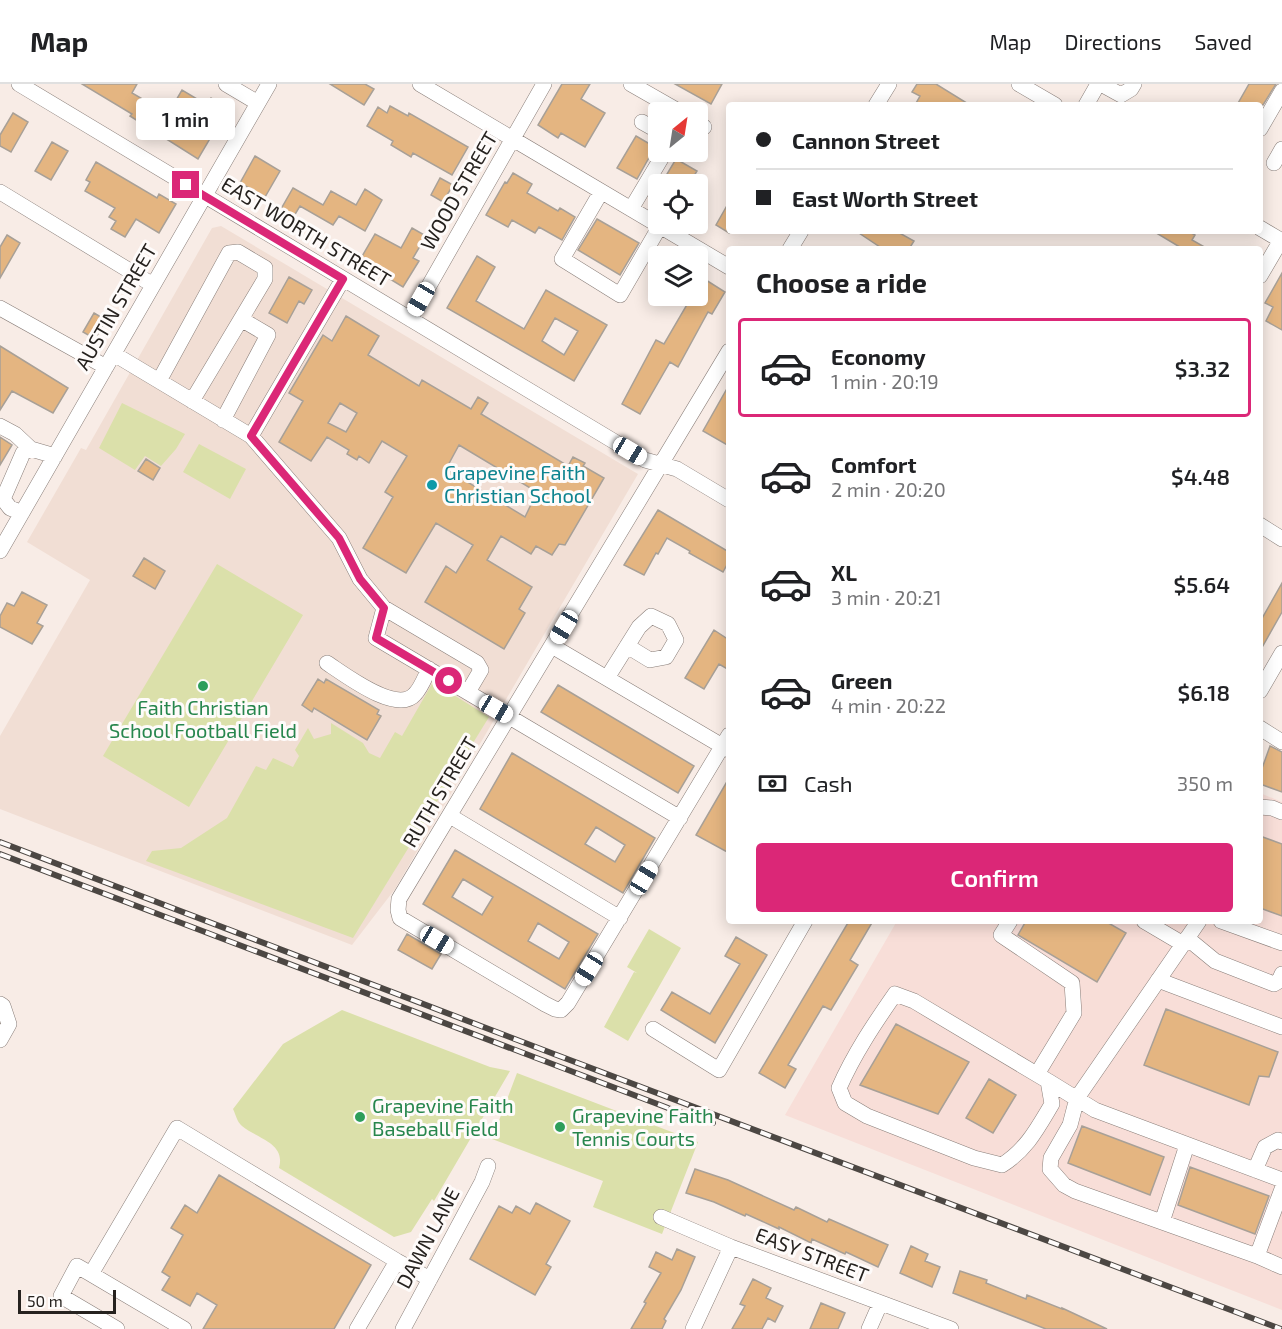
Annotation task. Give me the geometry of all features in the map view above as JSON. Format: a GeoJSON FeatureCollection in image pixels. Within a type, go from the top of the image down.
{"type":"FeatureCollection","features":[{"type":"Feature","properties":{"kind":"street","name":"EAST WORTH STREET"},"geometry":{"type":"LineString","coordinates":[[19,84],[645,459],[677,469],[726,498]]}},
{"type":"Feature","properties":{"kind":"street"},"geometry":{"type":"LineString","coordinates":[[225,84],[258,103]]}},
{"type":"Feature","properties":{"kind":"street","name":"AUSTIN STREET"},"geometry":{"type":"LineString","coordinates":[[0,551],[269,84]]}},
{"type":"Feature","properties":{"kind":"street"},"geometry":{"type":"LineString","coordinates":[[420,84],[648,219]]}},
{"type":"Feature","properties":{"kind":"street","name":"WOOD STREET"},"geometry":{"type":"LineString","coordinates":[[410,319],[544,84]]}},
{"type":"Feature","properties":{"kind":"street"},"geometry":{"type":"LineString","coordinates":[[631,84],[662,102]]}},
{"type":"Feature","properties":{"kind":"street"},"geometry":{"type":"LineString","coordinates":[[878,102],[889,84]]}},
{"type":"Feature","properties":{"kind":"street"},"geometry":{"type":"LineString","coordinates":[[1019,84],[1050,102]]}},
{"type":"Feature","properties":{"kind":"street"},"geometry":{"type":"LineString","coordinates":[[1088,102],[1100,84],[1121,95],[1131,89],[1134,84]]}},
{"type":"Feature","properties":{"kind":"street"},"geometry":{"type":"LineString","coordinates":[[1263,124],[1282,91]]}},
{"type":"Feature","properties":{"kind":"street"},"geometry":{"type":"LineString","coordinates":[[642,122],[648,125]]}},
{"type":"Feature","properties":{"kind":"street"},"geometry":{"type":"LineString","coordinates":[[1274,163],[1282,149]]}},
{"type":"Feature","properties":{"kind":"street"},"geometry":{"type":"LineString","coordinates":[[631,209],[659,162]]}},
{"type":"Feature","properties":{"kind":"street"},"geometry":{"type":"LineString","coordinates":[[0,192],[153,285]]}},
{"type":"Feature","properties":{"kind":"street"},"geometry":{"type":"LineString","coordinates":[[602,192],[562,259],[620,295],[655,234]]}},
{"type":"Feature","properties":{"kind":"street"},"geometry":{"type":"LineString","coordinates":[[1263,230],[1281,241],[1263,271]]}},
{"type":"Feature","properties":{"kind":"street"},"geometry":{"type":"LineString","coordinates":[[673,234],[726,265]]}},
{"type":"Feature","properties":{"kind":"street"},"geometry":{"type":"LineString","coordinates":[[159,381],[230,253],[238,252],[265,268],[265,279],[192,401]]}},
{"type":"Feature","properties":{"kind":"street"},"geometry":{"type":"LineString","coordinates":[[251,436],[343,279]]}},
{"type":"Feature","properties":{"kind":"street"},"geometry":{"type":"LineString","coordinates":[[0,308],[159,381],[251,436],[339,538],[360,579],[384,608],[477,663],[481,670],[468,692]]}},
{"type":"Feature","properties":{"kind":"street"},"geometry":{"type":"LineString","coordinates":[[223,420],[268,335],[241,319]]}},
{"type":"Feature","properties":{"kind":"street","name":"RUTH STREET"},"geometry":{"type":"LineString","coordinates":[[620,918],[568,1003],[561,1010],[545,1005],[400,918],[398,910],[399,899],[726,356]]}},
{"type":"Feature","properties":{"kind":"street"},"geometry":{"type":"LineString","coordinates":[[0,426],[15,434],[31,448],[55,456]]}},
{"type":"Feature","properties":{"kind":"street"},"geometry":{"type":"LineString","coordinates":[[22,513],[10,507],[3,499],[23,453],[31,448]]}},
{"type":"Feature","properties":{"kind":"street"},"geometry":{"type":"LineString","coordinates":[[1263,527],[1282,539]]}},
{"type":"Feature","properties":{"kind":"street"},"geometry":{"type":"LineString","coordinates":[[384,608],[376,638],[680,818]]}},
{"type":"Feature","properties":{"kind":"street"},"geometry":{"type":"LineString","coordinates":[[552,646],[726,743]]}},
{"type":"Feature","properties":{"kind":"street"},"geometry":{"type":"LineString","coordinates":[[607,678],[627,646]]}},
{"type":"Feature","properties":{"kind":"street"},"geometry":{"type":"LineString","coordinates":[[1263,686],[1282,653]]}},
{"type":"Feature","properties":{"kind":"street"},"geometry":{"type":"LineString","coordinates":[[327,663],[377,694],[400,701],[414,696],[429,669]]}},
{"type":"Feature","properties":{"kind":"street"},"geometry":{"type":"LineString","coordinates":[[1263,730],[1282,742]]}},
{"type":"Feature","properties":{"kind":"street"},"geometry":{"type":"LineString","coordinates":[[450,816],[620,918],[726,746]]}},
{"type":"Feature","properties":{"kind":"street"},"geometry":{"type":"LineString","coordinates":[[1263,807],[1282,812]]}},
{"type":"Feature","properties":{"kind":"street"},"geometry":{"type":"LineString","coordinates":[[653,1029],[719,1070],[803,924]]}},
{"type":"Feature","properties":{"kind":"street"},"geometry":{"type":"LineString","coordinates":[[1008,924],[1001,935],[1072,983],[1073,990],[1074,1014],[1042,1078],[1052,1104],[1029,1142],[1017,1155],[1002,1165],[974,1158],[867,1116],[845,1103],[839,1088],[851,1061],[895,994],[914,1001],[1042,1078],[1077,1098],[1095,1110],[1282,1180]]}},
{"type":"Feature","properties":{"kind":"street"},"geometry":{"type":"LineString","coordinates":[[1150,924],[1185,941],[1215,961],[1263,980],[1274,984],[1279,981],[1282,974]]}},
{"type":"Feature","properties":{"kind":"street"},"geometry":{"type":"LineString","coordinates":[[1197,924],[1077,1098],[1070,1125],[1051,1158],[1050,1169],[1064,1185],[1075,1191],[1282,1267]]}},
{"type":"Feature","properties":{"kind":"street"},"geometry":{"type":"LineString","coordinates":[[1229,924],[1282,943]]}},
{"type":"Feature","properties":{"kind":"street"},"geometry":{"type":"LineString","coordinates":[[1158,980],[1282,1027]]}},
{"type":"Feature","properties":{"kind":"street"},"geometry":{"type":"LineString","coordinates":[[0,1004],[3,1006],[9,1024],[0,1040]]}},
{"type":"Feature","properties":{"kind":"street"},"geometry":{"type":"LineString","coordinates":[[91,1274],[177,1128],[430,1279]]}},
{"type":"Feature","properties":{"kind":"street"},"geometry":{"type":"LineString","coordinates":[[1255,1170],[1265,1147],[1278,1140],[1282,1142]]}},
{"type":"Feature","properties":{"kind":"street"},"geometry":{"type":"LineString","coordinates":[[1162,1222],[1187,1145]]}},
{"type":"Feature","properties":{"kind":"street","name":"DAWN LANE"},"geometry":{"type":"LineString","coordinates":[[403,1329],[482,1182],[488,1166]]}},
{"type":"Feature","properties":{"kind":"street"},"geometry":{"type":"LineString","coordinates":[[1257,1256],[1282,1189]]}},
{"type":"Feature","properties":{"kind":"street","name":"EASY STREET"},"geometry":{"type":"LineString","coordinates":[[661,1217],[880,1304],[951,1329]]}},
{"type":"Feature","properties":{"kind":"street"},"geometry":{"type":"LineString","coordinates":[[693,1329],[731,1246]]}},
{"type":"Feature","properties":{"kind":"street"},"geometry":{"type":"LineString","coordinates":[[357,1329],[397,1261]]}},
{"type":"Feature","properties":{"kind":"street"},"geometry":{"type":"LineString","coordinates":[[117,1329],[61,1296],[77,1266],[184,1329]]}},
{"type":"Feature","properties":{"kind":"street"},"geometry":{"type":"LineString","coordinates":[[869,1329],[880,1304]]}},
{"type":"Feature","properties":{"kind":"shaded area"},"geometry":{"type":"Polygon","coordinates":[[[221,226],[638,474],[395,889],[352,945],[0,809],[0,736],[90,580],[27,542],[81,448],[86,450],[212,228],[221,226]]]}},
{"type":"Feature","properties":{"kind":"shaded area"},"geometry":{"type":"Polygon","coordinates":[[[1263,794],[1282,802],[1282,1310],[785,1115],[895,924],[1263,924],[1263,794]]]}},
{"type":"Feature","properties":{"kind":"green space"},"geometry":{"type":"Polygon","coordinates":[[[122,403],[185,434],[161,466],[145,456],[135,470],[99,448],[122,403]]]}},
{"type":"Feature","properties":{"kind":"green space"},"geometry":{"type":"Polygon","coordinates":[[[199,444],[246,469],[230,499],[183,472],[199,444]]]}},
{"type":"Feature","properties":{"kind":"green space","name":"Faith Christian School Football Field"},"geometry":{"type":"Polygon","coordinates":[[[217,564],[303,615],[189,807],[103,756],[217,564]]]}},
{"type":"Feature","properties":{"kind":"green space"},"geometry":{"type":"Polygon","coordinates":[[[433,682],[489,717],[353,938],[146,861],[152,851],[181,848],[227,818],[256,766],[266,770],[273,758],[293,767],[299,756],[295,750],[308,728],[314,739],[331,734],[331,723],[363,743],[369,753],[380,758],[395,732],[402,736],[433,682]]]}},
{"type":"Feature","properties":{"kind":"green space"},"geometry":{"type":"Polygon","coordinates":[[[649,929],[681,948],[628,1041],[604,1027],[634,972],[637,973],[627,967],[649,929]]]}},
{"type":"Feature","properties":{"kind":"green space","name":"Grapevine Faith Baseball Field"},"geometry":{"type":"Polygon","coordinates":[[[342,1010],[490,1067],[510,1071],[434,1201],[432,1199],[411,1232],[394,1237],[279,1168],[280,1160],[275,1147],[242,1126],[233,1109],[283,1044],[342,1010]]]}},
{"type":"Feature","properties":{"kind":"green space"},"geometry":{"type":"Polygon","coordinates":[[[517,1073],[698,1142],[662,1234],[593,1207],[603,1181],[492,1139],[517,1073]]]}},
{"type":"Feature","properties":{"kind":"building"},"geometry":{"type":"Polygon","coordinates":[[[82,84],[137,84],[132,93],[168,114],[182,90],[207,105],[211,98],[228,108],[198,159],[130,116],[132,114],[82,84]]]}},
{"type":"Feature","properties":{"kind":"building"},"geometry":{"type":"Polygon","coordinates":[[[330,84],[365,84],[374,89],[364,105],[330,84]]]}},
{"type":"Feature","properties":{"kind":"building"},"geometry":{"type":"Polygon","coordinates":[[[562,84],[590,84],[581,99],[605,113],[585,147],[561,133],[558,138],[538,125],[562,84]]]}},
{"type":"Feature","properties":{"kind":"building"},"geometry":{"type":"Polygon","coordinates":[[[675,84],[722,84],[711,104],[675,84]]]}},
{"type":"Feature","properties":{"kind":"building"},"geometry":{"type":"Polygon","coordinates":[[[917,84],[936,84],[965,102],[917,102],[920,96],[912,92],[917,84]]]}},
{"type":"Feature","properties":{"kind":"building"},"geometry":{"type":"Polygon","coordinates":[[[1249,84],[1276,84],[1263,105],[1263,102],[1239,102],[1249,84]]]}},
{"type":"Feature","properties":{"kind":"building"},"geometry":{"type":"Polygon","coordinates":[[[390,106],[408,116],[409,113],[468,147],[452,175],[413,153],[411,157],[391,145],[393,141],[367,126],[378,107],[387,113],[390,106]]]}},
{"type":"Feature","properties":{"kind":"building"},"geometry":{"type":"Polygon","coordinates":[[[13,113],[28,122],[11,152],[0,146],[0,135],[13,113]]]}},
{"type":"Feature","properties":{"kind":"building"},"geometry":{"type":"Polygon","coordinates":[[[636,136],[648,143],[648,159],[637,179],[617,168],[636,136]]]}},
{"type":"Feature","properties":{"kind":"building"},"geometry":{"type":"Polygon","coordinates":[[[52,142],[68,151],[51,180],[35,171],[52,142]]]}},
{"type":"Feature","properties":{"kind":"building"},"geometry":{"type":"Polygon","coordinates":[[[255,156],[280,171],[265,197],[240,183],[255,156]]]}},
{"type":"Feature","properties":{"kind":"building"},"geometry":{"type":"Polygon","coordinates":[[[96,162],[157,198],[159,194],[176,204],[159,233],[136,219],[125,237],[111,229],[116,221],[109,217],[115,208],[85,191],[90,182],[86,180],[96,162]]]}},
{"type":"Feature","properties":{"kind":"building"},"geometry":{"type":"Polygon","coordinates":[[[674,162],[681,162],[697,171],[695,174],[667,174],[674,162]]]}},
{"type":"Feature","properties":{"kind":"building"},"geometry":{"type":"Polygon","coordinates":[[[513,173],[532,184],[527,193],[558,211],[560,208],[575,217],[562,240],[539,227],[535,233],[512,220],[508,227],[486,215],[505,182],[507,183],[513,173]]]}},
{"type":"Feature","properties":{"kind":"building"},"geometry":{"type":"Polygon","coordinates":[[[440,178],[453,185],[443,202],[431,195],[440,178]]]}},
{"type":"Feature","properties":{"kind":"building"},"geometry":{"type":"Polygon","coordinates":[[[293,188],[323,205],[331,191],[356,205],[365,189],[382,200],[365,231],[339,216],[333,225],[300,206],[294,216],[281,209],[293,188]]]}},
{"type":"Feature","properties":{"kind":"building"},"geometry":{"type":"Polygon","coordinates":[[[726,207],[726,231],[716,225],[726,207]]]}},
{"type":"Feature","properties":{"kind":"building"},"geometry":{"type":"Polygon","coordinates":[[[597,219],[639,243],[620,275],[578,250],[597,219]]]}},
{"type":"Feature","properties":{"kind":"building"},"geometry":{"type":"Polygon","coordinates":[[[412,228],[426,236],[413,258],[419,261],[403,287],[385,276],[387,273],[361,258],[375,234],[401,248],[412,228]]]}},
{"type":"Feature","properties":{"kind":"building"},"geometry":{"type":"Polygon","coordinates":[[[860,234],[901,234],[914,241],[911,246],[878,246],[860,234]]]}},
{"type":"Feature","properties":{"kind":"building"},"geometry":{"type":"Polygon","coordinates":[[[1158,234],[1193,234],[1195,235],[1192,240],[1203,246],[1178,246],[1158,234]]]}},
{"type":"Feature","properties":{"kind":"building"},"geometry":{"type":"Polygon","coordinates":[[[7,235],[20,243],[0,278],[0,247],[7,235]]]}},
{"type":"Feature","properties":{"kind":"building"},"geometry":{"type":"Polygon","coordinates":[[[477,256],[495,267],[476,301],[524,329],[546,290],[607,325],[574,381],[447,308],[477,256]],[[555,318],[542,341],[564,355],[578,331],[555,318]]]}},
{"type":"Feature","properties":{"kind":"building"},"geometry":{"type":"Polygon","coordinates":[[[1282,273],[1282,330],[1266,321],[1273,307],[1265,303],[1282,273]]]}},
{"type":"Feature","properties":{"kind":"building"},"geometry":{"type":"Polygon","coordinates":[[[289,277],[312,290],[304,304],[299,301],[287,323],[269,313],[289,277]]]}},
{"type":"Feature","properties":{"kind":"building"},"geometry":{"type":"Polygon","coordinates":[[[708,281],[725,292],[712,314],[708,312],[678,367],[670,362],[640,414],[622,404],[656,340],[664,344],[686,306],[708,306],[708,281]]]}},
{"type":"Feature","properties":{"kind":"building"},"geometry":{"type":"Polygon","coordinates":[[[94,313],[106,320],[95,339],[83,332],[94,313]]]}},
{"type":"Feature","properties":{"kind":"building","name":"Grapevine Faith Christian School"},"geometry":{"type":"Polygon","coordinates":[[[346,316],[379,336],[368,355],[419,386],[422,380],[471,409],[478,397],[488,403],[481,414],[568,466],[573,457],[585,463],[583,466],[604,478],[565,545],[559,544],[552,555],[536,546],[531,554],[501,536],[487,560],[532,587],[519,609],[525,613],[504,649],[425,602],[446,566],[456,573],[473,545],[436,523],[406,573],[363,548],[393,497],[385,492],[407,456],[382,441],[369,463],[359,456],[357,460],[347,454],[349,450],[327,437],[311,461],[279,442],[303,401],[289,393],[323,335],[332,341],[346,316]],[[340,403],[328,423],[346,432],[357,413],[340,403]],[[459,445],[446,469],[525,517],[537,492],[459,445]]]}},
{"type":"Feature","properties":{"kind":"building"},"geometry":{"type":"Polygon","coordinates":[[[0,346],[68,388],[53,413],[12,391],[0,410],[0,346]]]}},
{"type":"Feature","properties":{"kind":"building"},"geometry":{"type":"Polygon","coordinates":[[[726,390],[726,444],[703,431],[726,390]]]}},
{"type":"Feature","properties":{"kind":"building"},"geometry":{"type":"Polygon","coordinates":[[[0,437],[12,445],[0,465],[0,437]]]}},
{"type":"Feature","properties":{"kind":"building"},"geometry":{"type":"Polygon","coordinates":[[[146,459],[160,468],[153,480],[138,471],[146,459]]]}},
{"type":"Feature","properties":{"kind":"building"},"geometry":{"type":"Polygon","coordinates":[[[658,510],[726,550],[726,566],[723,572],[667,538],[644,575],[624,565],[658,510]]]}},
{"type":"Feature","properties":{"kind":"building"},"geometry":{"type":"Polygon","coordinates":[[[144,558],[165,571],[155,589],[133,576],[144,558]]]}},
{"type":"Feature","properties":{"kind":"building"},"geometry":{"type":"Polygon","coordinates":[[[1282,583],[1282,612],[1263,646],[1263,617],[1282,583]]]}},
{"type":"Feature","properties":{"kind":"building"},"geometry":{"type":"Polygon","coordinates":[[[22,592],[47,605],[37,623],[43,626],[32,644],[0,627],[0,616],[7,603],[14,606],[22,592]]]}},
{"type":"Feature","properties":{"kind":"building"},"geometry":{"type":"Polygon","coordinates":[[[714,630],[726,638],[726,668],[719,664],[704,689],[685,678],[714,630]]]}},
{"type":"Feature","properties":{"kind":"building"},"geometry":{"type":"Polygon","coordinates":[[[318,679],[324,683],[326,679],[379,710],[377,714],[381,716],[367,740],[314,708],[312,712],[302,705],[318,679]]]}},
{"type":"Feature","properties":{"kind":"building"},"geometry":{"type":"Polygon","coordinates":[[[558,685],[694,766],[678,793],[541,712],[558,685]]]}},
{"type":"Feature","properties":{"kind":"building"},"geometry":{"type":"Polygon","coordinates":[[[1270,746],[1282,752],[1282,792],[1263,785],[1263,766],[1270,746]]]}},
{"type":"Feature","properties":{"kind":"building"},"geometry":{"type":"Polygon","coordinates":[[[512,753],[655,838],[623,893],[480,809],[512,753]],[[596,827],[585,844],[615,862],[625,845],[596,827]]]}},
{"type":"Feature","properties":{"kind":"building"},"geometry":{"type":"Polygon","coordinates":[[[726,783],[726,851],[696,835],[726,783]]]}},
{"type":"Feature","properties":{"kind":"building"},"geometry":{"type":"Polygon","coordinates":[[[1263,837],[1282,844],[1282,916],[1263,909],[1263,837]]]}},
{"type":"Feature","properties":{"kind":"building"},"geometry":{"type":"Polygon","coordinates":[[[455,850],[598,934],[565,989],[423,904],[455,850]],[[463,879],[452,897],[482,915],[493,897],[463,879]],[[538,923],[528,941],[559,959],[569,942],[538,923]]]}},
{"type":"Feature","properties":{"kind":"building"},"geometry":{"type":"Polygon","coordinates":[[[847,924],[871,924],[850,960],[858,965],[831,1010],[823,1006],[788,1065],[796,1069],[785,1088],[759,1073],[847,924]]]}},
{"type":"Feature","properties":{"kind":"building"},"geometry":{"type":"Polygon","coordinates":[[[1024,924],[1110,924],[1126,933],[1097,982],[1018,935],[1024,924]]]}},
{"type":"Feature","properties":{"kind":"building"},"geometry":{"type":"Polygon","coordinates":[[[407,934],[441,954],[432,969],[398,950],[407,934]]]}},
{"type":"Feature","properties":{"kind":"building"},"geometry":{"type":"Polygon","coordinates":[[[736,937],[767,955],[715,1043],[661,1010],[672,992],[710,1014],[740,964],[725,956],[736,937]]]}},
{"type":"Feature","properties":{"kind":"building"},"geometry":{"type":"Polygon","coordinates":[[[1166,1009],[1278,1052],[1269,1077],[1259,1076],[1249,1105],[1144,1065],[1166,1009]]]}},
{"type":"Feature","properties":{"kind":"building"},"geometry":{"type":"Polygon","coordinates":[[[896,1024],[969,1062],[938,1114],[860,1085],[896,1024]]]}},
{"type":"Feature","properties":{"kind":"building"},"geometry":{"type":"Polygon","coordinates":[[[989,1079],[1016,1095],[993,1133],[966,1118],[989,1079]]]}},
{"type":"Feature","properties":{"kind":"building"},"geometry":{"type":"Polygon","coordinates":[[[1082,1126],[1164,1157],[1150,1195],[1068,1163],[1082,1126]]]}},
{"type":"Feature","properties":{"kind":"building"},"geometry":{"type":"Polygon","coordinates":[[[1190,1167],[1269,1196],[1255,1234],[1178,1205],[1190,1167]]]}},
{"type":"Feature","properties":{"kind":"building"},"geometry":{"type":"Polygon","coordinates":[[[695,1169],[728,1180],[794,1210],[796,1207],[827,1222],[829,1219],[888,1245],[878,1267],[846,1252],[845,1254],[812,1239],[811,1243],[779,1227],[779,1229],[746,1214],[745,1216],[686,1193],[695,1169]]]}},
{"type":"Feature","properties":{"kind":"building"},"geometry":{"type":"Polygon","coordinates":[[[219,1175],[371,1265],[334,1329],[203,1329],[217,1305],[197,1293],[190,1306],[162,1290],[170,1277],[162,1272],[183,1235],[171,1228],[185,1205],[197,1213],[219,1175]]]}},
{"type":"Feature","properties":{"kind":"building"},"geometry":{"type":"Polygon","coordinates":[[[536,1203],[570,1221],[546,1264],[551,1267],[535,1295],[470,1259],[499,1206],[512,1213],[516,1206],[530,1214],[536,1203]]]}},
{"type":"Feature","properties":{"kind":"building"},"geometry":{"type":"Polygon","coordinates":[[[911,1246],[928,1254],[925,1261],[940,1267],[932,1287],[900,1273],[911,1246]]]}},
{"type":"Feature","properties":{"kind":"building"},"geometry":{"type":"Polygon","coordinates":[[[677,1249],[695,1257],[681,1290],[664,1319],[666,1321],[662,1329],[631,1329],[661,1273],[649,1267],[656,1252],[672,1260],[677,1249]]]}},
{"type":"Feature","properties":{"kind":"building"},"geometry":{"type":"Polygon","coordinates":[[[960,1271],[987,1280],[986,1283],[1026,1299],[1027,1295],[1062,1308],[1107,1329],[1046,1329],[953,1293],[960,1271]]]}},
{"type":"Feature","properties":{"kind":"building"},"geometry":{"type":"Polygon","coordinates":[[[753,1279],[771,1288],[766,1298],[783,1306],[775,1322],[768,1318],[762,1329],[732,1329],[745,1306],[740,1304],[753,1279]]]}},
{"type":"Feature","properties":{"kind":"building"},"geometry":{"type":"Polygon","coordinates":[[[821,1303],[845,1313],[838,1329],[810,1329],[821,1303]]]}},
{"type":"Feature","properties":{"kind":"railway"},"geometry":{"type":"LineString","coordinates":[[0,842],[1281,1329]]}},
{"type":"Feature","properties":{"kind":"railway"},"geometry":{"type":"LineString","coordinates":[[0,854],[668,1108],[713,1123]]}},
{"type":"Feature","properties":{"kind":"place","name":"Grapevine Faith Christian School"},"geometry":{"type":"Point","coordinates":[432,485]}},
{"type":"Feature","properties":{"kind":"place","name":"Faith Christian School Football Field"},"geometry":{"type":"Point","coordinates":[203,686]}},
{"type":"Feature","properties":{"kind":"place","name":"Grapevine Faith Baseball Field"},"geometry":{"type":"Point","coordinates":[360,1117]}},
{"type":"Feature","properties":{"kind":"place","name":"Grapevine Faith Tennis Courts"},"geometry":{"type":"Point","coordinates":[560,1127]}},
{"type":"Feature","properties":{"kind":"route"},"geometry":{"type":"LineString","coordinates":[[186,185],[343,279],[251,436],[339,538],[360,579],[384,608],[376,638],[449,681]]}}]}
